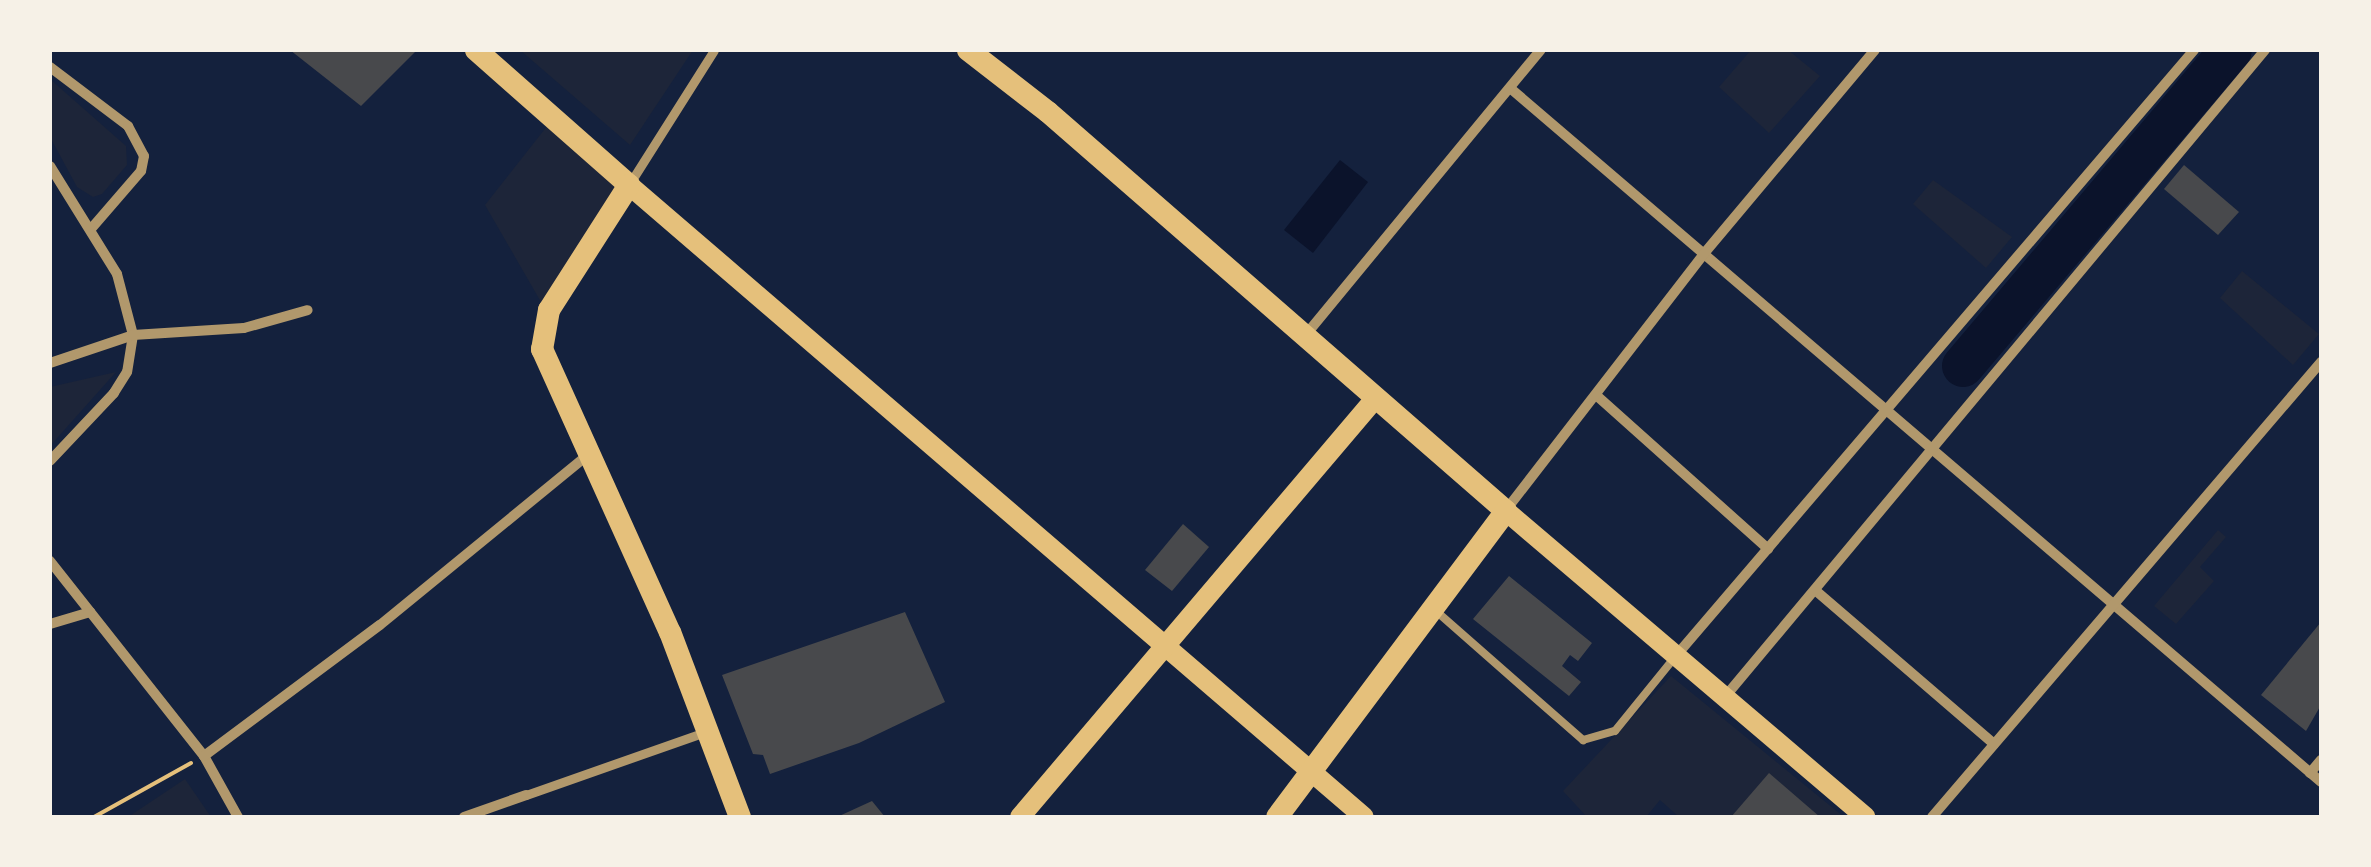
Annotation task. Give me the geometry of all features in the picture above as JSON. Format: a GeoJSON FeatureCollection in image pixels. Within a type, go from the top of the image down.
{"type":"FeatureCollection","features":[{"type":"Feature","properties":{"kind":"main road"},"geometry":{"type":"LineString","coordinates":[[476,50],[1364,817]]}},
{"type":"Feature","properties":{"kind":"main road"},"geometry":{"type":"LineString","coordinates":[[968,50],[1303,337],[1372,401],[1865,817]]}},
{"type":"Feature","properties":{"kind":"main road"},"geometry":{"type":"LineString","coordinates":[[629,184],[541,328],[546,361],[670,632],[740,817]]}},
{"type":"Feature","properties":{"kind":"main road"},"geometry":{"type":"LineString","coordinates":[[1020,817],[1164,641],[1372,401]]}},
{"type":"Feature","properties":{"kind":"main road"},"geometry":{"type":"LineString","coordinates":[[1277,817],[1506,511]]}},
{"type":"Feature","properties":{"kind":"street"},"geometry":{"type":"LineString","coordinates":[[629,184],[714,50]]}},
{"type":"Feature","properties":{"kind":"street"},"geometry":{"type":"LineString","coordinates":[[1303,337],[1541,50]]}},
{"type":"Feature","properties":{"kind":"street"},"geometry":{"type":"LineString","coordinates":[[1506,511],[1702,256],[1875,50]]}},
{"type":"Feature","properties":{"kind":"street"},"geometry":{"type":"LineString","coordinates":[[1676,657],[2194,50]]}},
{"type":"Feature","properties":{"kind":"street"},"geometry":{"type":"LineString","coordinates":[[1724,699],[1930,446],[2265,50]]}},
{"type":"Feature","properties":{"kind":"street"},"geometry":{"type":"LineString","coordinates":[[50,67],[128,126],[144,156],[141,172],[92,229]]}},
{"type":"Feature","properties":{"kind":"street"},"geometry":{"type":"LineString","coordinates":[[1510,88],[2321,782]]}},
{"type":"Feature","properties":{"kind":"street"},"geometry":{"type":"LineString","coordinates":[[50,166],[92,229],[122,284],[133,336],[128,372],[114,393],[50,461]]}},
{"type":"Feature","properties":{"kind":"street"},"geometry":{"type":"LineString","coordinates":[[50,363],[133,336],[244,328],[308,310]]}},
{"type":"Feature","properties":{"kind":"street"},"geometry":{"type":"LineString","coordinates":[[1932,817],[2321,362]]}},
{"type":"Feature","properties":{"kind":"street"},"geometry":{"type":"LineString","coordinates":[[1596,395],[1768,549]]}},
{"type":"Feature","properties":{"kind":"street"},"geometry":{"type":"LineString","coordinates":[[204,756],[380,625],[588,455]]}},
{"type":"Feature","properties":{"kind":"street"},"geometry":{"type":"LineString","coordinates":[[50,561],[204,756],[238,817]]}},
{"type":"Feature","properties":{"kind":"street"},"geometry":{"type":"LineString","coordinates":[[1814,590],[1994,744]]}},
{"type":"Feature","properties":{"kind":"street"},"geometry":{"type":"LineString","coordinates":[[50,624],[90,612]]}},
{"type":"Feature","properties":{"kind":"street"},"geometry":{"type":"LineString","coordinates":[[464,817],[708,731]]}},
{"type":"Feature","properties":{"kind":"street"},"geometry":{"type":"LineString","coordinates":[[2310,772],[2321,760]]}},
{"type":"Feature","properties":{"kind":"lane"},"geometry":{"type":"LineString","coordinates":[[1434,610],[1583,740],[1614,731],[1676,657]]}},
{"type":"Feature","properties":{"kind":"path"},"geometry":{"type":"LineString","coordinates":[[94,817],[204,756]]}},
{"type":"Feature","properties":{"kind":"shaded area"},"geometry":{"type":"Polygon","coordinates":[[[520,50],[693,50],[630,145],[520,50]]]}},
{"type":"Feature","properties":{"kind":"shaded area"},"geometry":{"type":"Polygon","coordinates":[[[1751,50],[1788,50],[1820,76],[1769,133],[1719,87],[1751,50]]]}},
{"type":"Feature","properties":{"kind":"shaded area"},"geometry":{"type":"Polygon","coordinates":[[[50,79],[126,146],[127,165],[102,194],[93,197],[77,187],[50,137],[50,79]]]}},
{"type":"Feature","properties":{"kind":"shaded area"},"geometry":{"type":"Polygon","coordinates":[[[548,125],[621,187],[541,302],[485,205],[548,125]]]}},
{"type":"Feature","properties":{"kind":"shaded area"},"geometry":{"type":"Polygon","coordinates":[[[1340,160],[1368,182],[1313,253],[1284,230],[1340,160]]]}},
{"type":"Feature","properties":{"kind":"shaded area"},"geometry":{"type":"Polygon","coordinates":[[[1933,180],[2012,237],[1986,268],[1913,204],[1933,180]]]}},
{"type":"Feature","properties":{"kind":"shaded area"},"geometry":{"type":"Polygon","coordinates":[[[2242,271],[2319,334],[2293,365],[2220,298],[2242,271]]]}},
{"type":"Feature","properties":{"kind":"shaded area"},"geometry":{"type":"Polygon","coordinates":[[[116,372],[50,446],[50,387],[116,372]]]}},
{"type":"Feature","properties":{"kind":"shaded area"},"geometry":{"type":"Polygon","coordinates":[[[2218,530],[2226,537],[2200,567],[2214,581],[2176,624],[2154,606],[2218,530]]]}},
{"type":"Feature","properties":{"kind":"shaded area"},"geometry":{"type":"Polygon","coordinates":[[[1671,676],[1844,817],[1679,817],[1660,800],[1646,817],[1587,817],[1563,791],[1671,676]]]}},
{"type":"Feature","properties":{"kind":"shaded area"},"geometry":{"type":"Polygon","coordinates":[[[185,779],[211,817],[128,817],[185,779]]]}},
{"type":"Feature","properties":{"kind":"building"},"geometry":{"type":"Polygon","coordinates":[[[290,50],[417,50],[361,106],[290,50]]]}},
{"type":"Feature","properties":{"kind":"building"},"geometry":{"type":"Polygon","coordinates":[[[2184,165],[2239,212],[2218,235],[2164,189],[2184,165]]]}},
{"type":"Feature","properties":{"kind":"building"},"geometry":{"type":"Polygon","coordinates":[[[1183,524],[1209,547],[1172,591],[1145,570],[1183,524]]]}},
{"type":"Feature","properties":{"kind":"building"},"geometry":{"type":"Polygon","coordinates":[[[1509,576],[1592,643],[1578,661],[1570,655],[1562,666],[1581,682],[1569,696],[1473,619],[1509,576]]]}},
{"type":"Feature","properties":{"kind":"building"},"geometry":{"type":"Polygon","coordinates":[[[905,612],[945,702],[859,743],[770,774],[763,755],[753,754],[722,675],[905,612]]]}},
{"type":"Feature","properties":{"kind":"building"},"geometry":{"type":"Polygon","coordinates":[[[2321,622],[2321,705],[2306,731],[2261,695],[2321,622]]]}},
{"type":"Feature","properties":{"kind":"building"},"geometry":{"type":"Polygon","coordinates":[[[1769,773],[1820,817],[1731,817],[1769,773]]]}},
{"type":"Feature","properties":{"kind":"building"},"geometry":{"type":"Polygon","coordinates":[[[872,801],[885,817],[837,817],[872,801]]]}},
{"type":"Feature","properties":{"kind":"waterway"},"geometry":{"type":"LineString","coordinates":[[1963,366],[2231,50]]}}]}
